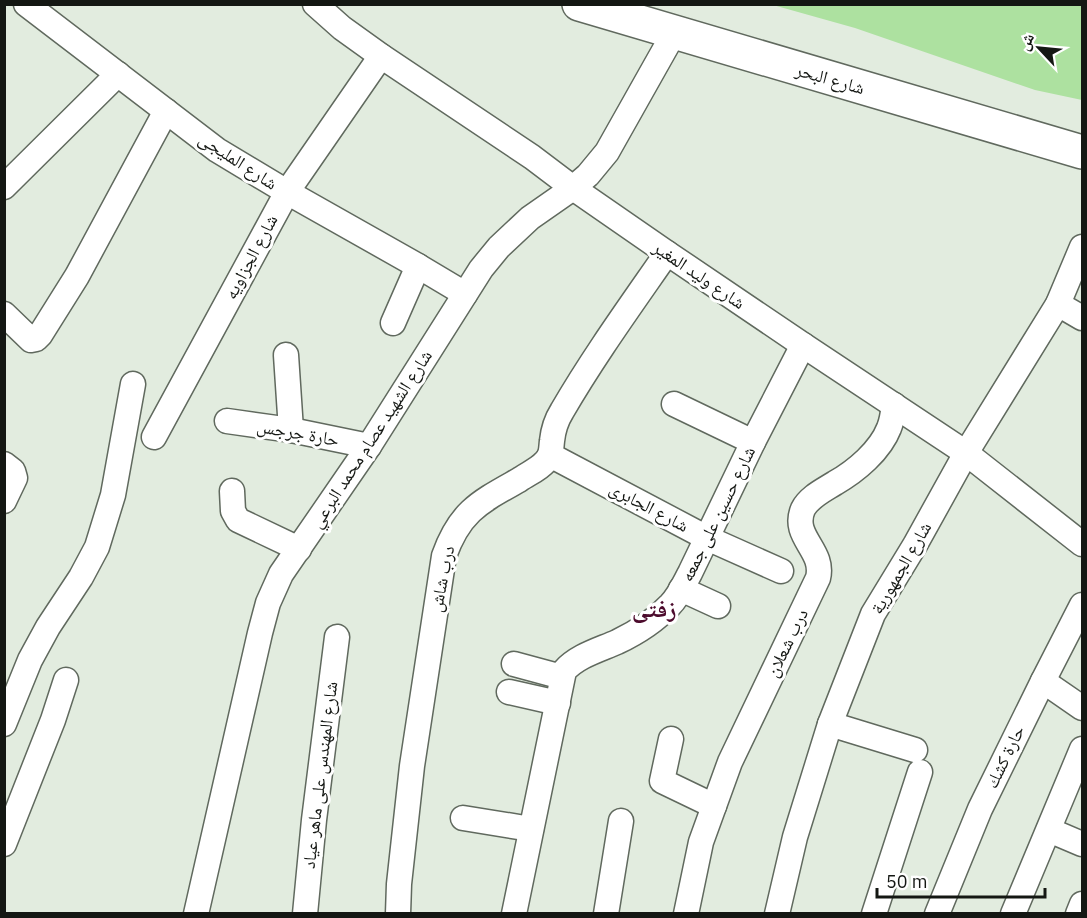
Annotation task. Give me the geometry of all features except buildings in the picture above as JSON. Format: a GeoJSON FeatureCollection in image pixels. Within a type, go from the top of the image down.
{"type":"FeatureCollection","features":[{"type":"Feature","properties":{"kind":"street","name":"شارع المليجى"},"geometry":{"type":"LineString","coordinates":[[26,4],[217,150],[465,294]]}},
{"type":"Feature","properties":{"kind":"street","name":"شارع وليد المغير"},"geometry":{"type":"LineString","coordinates":[[315,4],[342,28],[381,56],[532,157],[667,253],[966,453],[1083,544]]}},
{"type":"Feature","properties":{"kind":"street","name":"شارع البحر"},"geometry":{"type":"LineString","coordinates":[[579,4],[1083,152]]}},
{"type":"Feature","properties":{"kind":"street","name":"شارع الشهيد عصام محمد البرعي"},"geometry":{"type":"LineString","coordinates":[[196,914],[268,603],[281,574],[369,446],[481,269],[499,247],[530,218],[573,188],[588,175],[607,152],[674,33]]}},
{"type":"Feature","properties":{"kind":"street","name":"شارع الجزاويه"},"geometry":{"type":"LineString","coordinates":[[154,437],[287,192],[381,56]]}},
{"type":"Feature","properties":{"kind":"street"},"geometry":{"type":"LineString","coordinates":[[4,187],[118,74]]}},
{"type":"Feature","properties":{"kind":"street"},"geometry":{"type":"LineString","coordinates":[[4,314],[31,340],[40,335],[77,276],[166,111]]}},
{"type":"Feature","properties":{"kind":"street","name":"شارع الجمهورية"},"geometry":{"type":"LineString","coordinates":[[777,914],[795,837],[830,724],[873,614],[915,545],[966,453],[1058,304],[1083,247]]}},
{"type":"Feature","properties":{"kind":"street"},"geometry":{"type":"LineString","coordinates":[[550,455],[551,442],[561,413],[597,354],[667,253]]}},
{"type":"Feature","properties":{"kind":"street"},"geometry":{"type":"LineString","coordinates":[[393,323],[418,266]]}},
{"type":"Feature","properties":{"kind":"street"},"geometry":{"type":"LineString","coordinates":[[1058,304],[1083,318]]}},
{"type":"Feature","properties":{"kind":"street","name":"شارع حسين على جمعه"},"geometry":{"type":"LineString","coordinates":[[562,677],[564,671],[573,662],[638,630],[671,604],[707,538],[803,345]]}},
{"type":"Feature","properties":{"kind":"street"},"geometry":{"type":"LineString","coordinates":[[286,355],[291,430]]}},
{"type":"Feature","properties":{"kind":"street"},"geometry":{"type":"LineString","coordinates":[[4,724],[30,660],[97,547],[113,495],[133,384]]}},
{"type":"Feature","properties":{"kind":"street"},"geometry":{"type":"LineString","coordinates":[[674,404],[753,442]]}},
{"type":"Feature","properties":{"kind":"street","name":"درب شعلان"},"geometry":{"type":"LineString","coordinates":[[686,914],[701,842],[730,762],[818,578],[819,562],[801,530],[800,519],[803,509],[809,500],[854,470],[879,446],[890,427],[894,405]]}},
{"type":"Feature","properties":{"kind":"street","name":"حارة جرجس"},"geometry":{"type":"LineString","coordinates":[[227,421],[291,430],[369,446]]}},
{"type":"Feature","properties":{"kind":"street","name":"شارع الجابرى"},"geometry":{"type":"LineString","coordinates":[[550,455],[707,538],[781,571]]}},
{"type":"Feature","properties":{"kind":"street","name":"درب شاش"},"geometry":{"type":"LineString","coordinates":[[398,914],[399,884],[412,766],[444,556],[459,523],[471,510],[542,465],[550,455]]}},
{"type":"Feature","properties":{"kind":"street"},"geometry":{"type":"LineString","coordinates":[[4,464],[13,471],[15,478],[6,498]]}},
{"type":"Feature","properties":{"kind":"street"},"geometry":{"type":"LineString","coordinates":[[232,491],[233,511],[238,520],[299,549]]}},
{"type":"Feature","properties":{"kind":"street"},"geometry":{"type":"LineString","coordinates":[[681,589],[718,606]]}},
{"type":"Feature","properties":{"kind":"street","name":"حارة كشك"},"geometry":{"type":"LineString","coordinates":[[937,914],[980,809],[1083,605]]}},
{"type":"Feature","properties":{"kind":"street","name":"شارع المهندس على ماهر عياد"},"geometry":{"type":"LineString","coordinates":[[305,914],[314,820],[337,637]]}},
{"type":"Feature","properties":{"kind":"street"},"geometry":{"type":"LineString","coordinates":[[514,664],[562,677],[514,914]]}},
{"type":"Feature","properties":{"kind":"street"},"geometry":{"type":"LineString","coordinates":[[4,844],[53,720],[66,680]]}},
{"type":"Feature","properties":{"kind":"street"},"geometry":{"type":"LineString","coordinates":[[1043,681],[1083,708]]}},
{"type":"Feature","properties":{"kind":"street"},"geometry":{"type":"LineString","coordinates":[[509,692],[558,703]]}},
{"type":"Feature","properties":{"kind":"street"},"geometry":{"type":"LineString","coordinates":[[830,724],[918,761],[874,914]]}},
{"type":"Feature","properties":{"kind":"street"},"geometry":{"type":"LineString","coordinates":[[671,739],[662,781],[714,806]]}},
{"type":"Feature","properties":{"kind":"street"},"geometry":{"type":"LineString","coordinates":[[1013,914],[1083,749]]}},
{"type":"Feature","properties":{"kind":"street"},"geometry":{"type":"LineString","coordinates":[[463,818],[531,829]]}},
{"type":"Feature","properties":{"kind":"street"},"geometry":{"type":"LineString","coordinates":[[606,914],[621,822]]}},
{"type":"Feature","properties":{"kind":"street"},"geometry":{"type":"LineString","coordinates":[[1049,830],[1083,844]]}},
{"type":"Feature","properties":{"kind":"street"},"geometry":{"type":"LineString","coordinates":[[1078,914],[1083,904]]}},
{"type":"Feature","properties":{"kind":"shaded area"},"geometry":{"type":"Polygon","coordinates":[[[773,5],[1082,5],[1082,100],[1035,90],[855,28],[773,5]]]}},
{"type":"Feature","properties":{"kind":"district","name":"زفتى"},"geometry":{"type":"Point","coordinates":[654,609]}}]}
